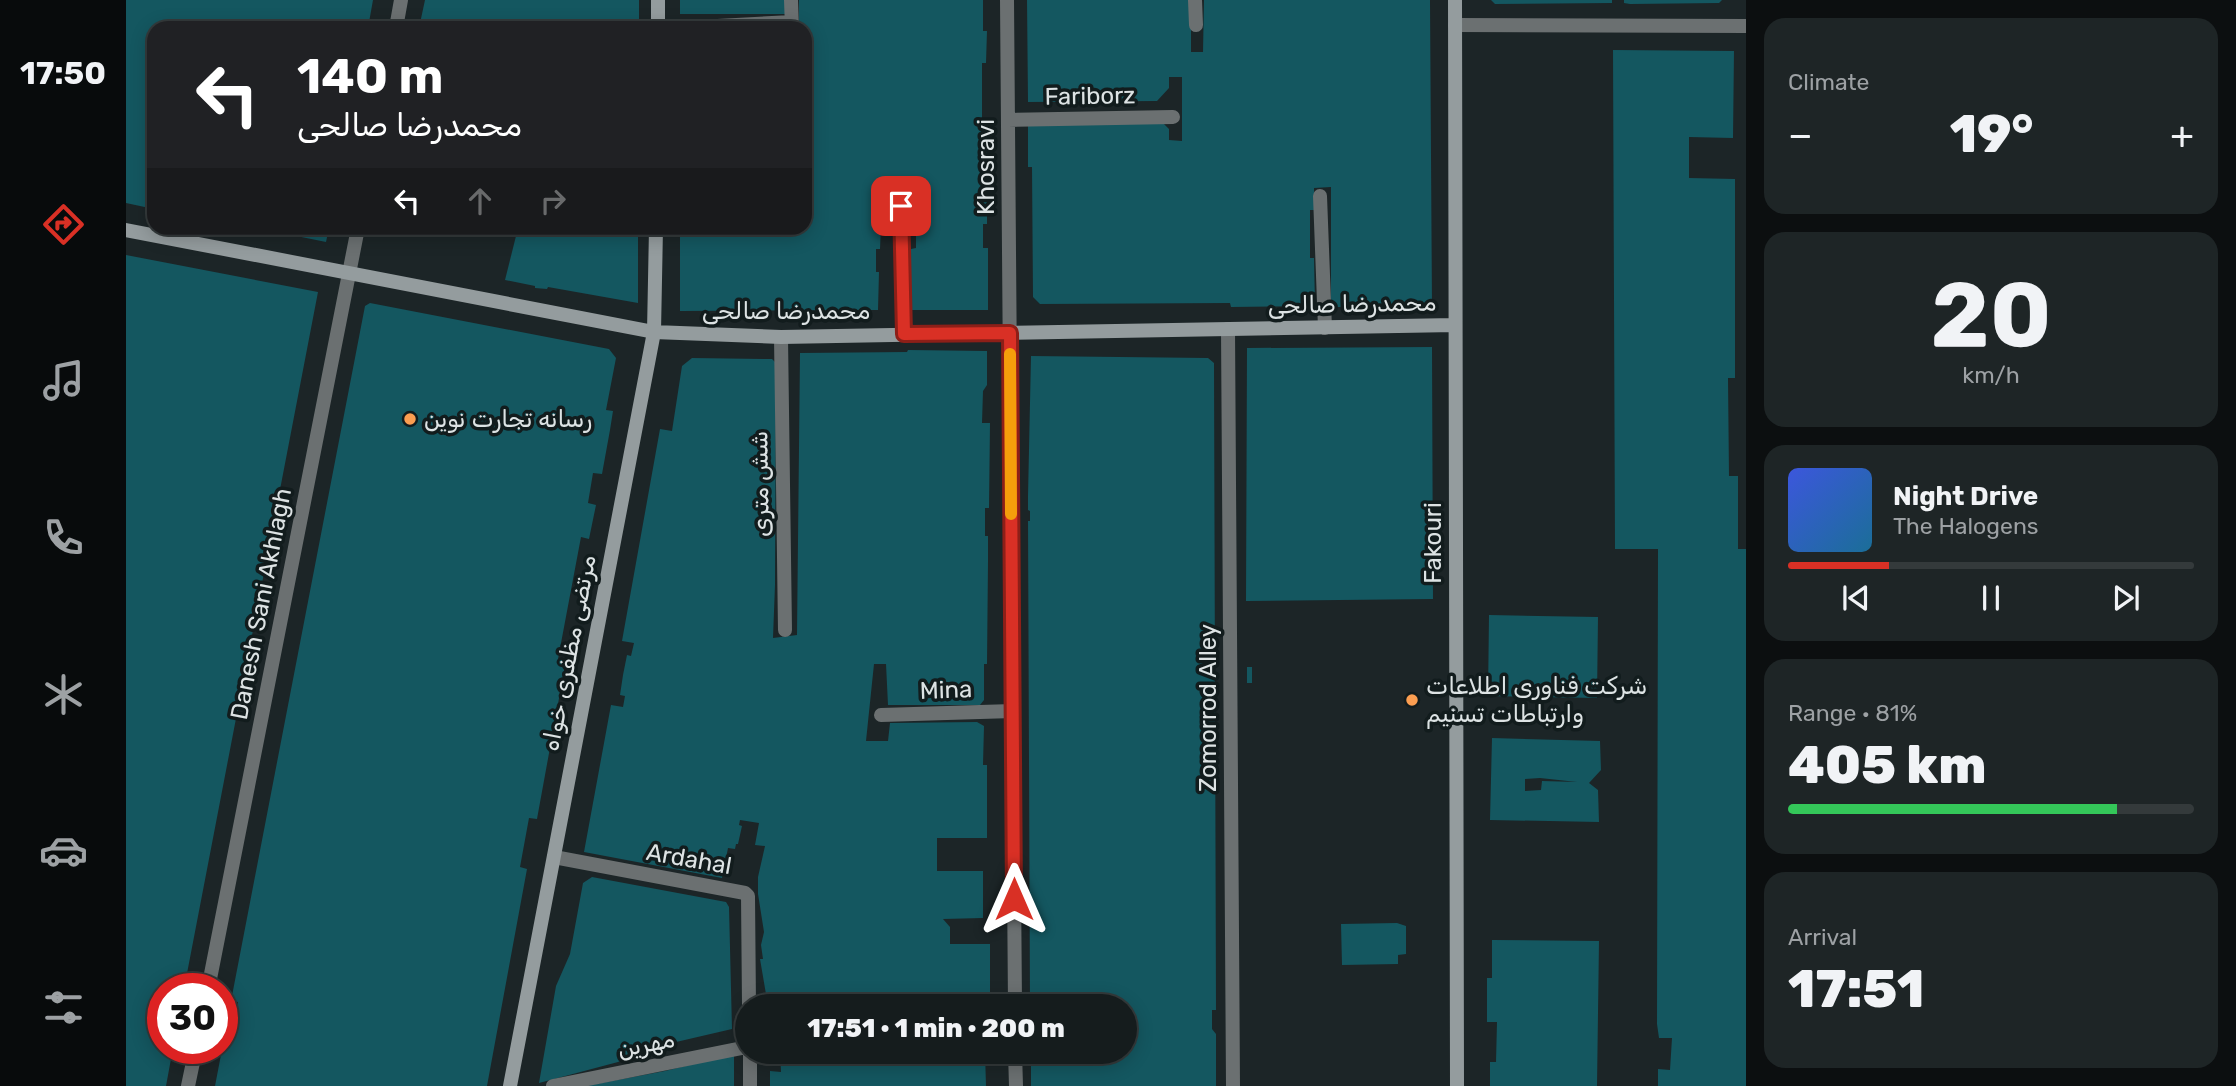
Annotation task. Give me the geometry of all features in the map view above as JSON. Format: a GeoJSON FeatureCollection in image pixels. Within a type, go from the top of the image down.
{"type":"FeatureCollection","features":[{"type":"Feature","properties":{"kind":"street"},"geometry":{"type":"LineString","coordinates":[[397,21],[401,0]]}},
{"type":"Feature","properties":{"kind":"street"},"geometry":{"type":"LineString","coordinates":[[657,0],[658,21]]}},
{"type":"Feature","properties":{"kind":"street"},"geometry":{"type":"LineString","coordinates":[[791,0],[792,21]]}},
{"type":"Feature","properties":{"kind":"street","name":"Khosravi"},"geometry":{"type":"LineString","coordinates":[[1007,0],[1015,994]]}},
{"type":"Feature","properties":{"kind":"street"},"geometry":{"type":"LineString","coordinates":[[1195,0],[1196,24]]}},
{"type":"Feature","properties":{"kind":"street","name":"Fakouri"},"geometry":{"type":"LineString","coordinates":[[1455,0],[1457,1086]]}},
{"type":"Feature","properties":{"kind":"street"},"geometry":{"type":"LineString","coordinates":[[1455,25],[1746,26]]}},
{"type":"Feature","properties":{"kind":"street","name":"Fariborz"},"geometry":{"type":"LineString","coordinates":[[1008,120],[1173,117]]}},
{"type":"Feature","properties":{"kind":"street"},"geometry":{"type":"LineString","coordinates":[[1320,196],[1325,328]]}},
{"type":"Feature","properties":{"kind":"street"},"geometry":{"type":"LineString","coordinates":[[901,206],[904,334]]}},
{"type":"Feature","properties":{"kind":"street","name":"محمدرضا صالحی"},"geometry":{"type":"LineString","coordinates":[[126,230],[147,234]]}},
{"type":"Feature","properties":{"kind":"street","name":"محمدرضا صالحی"},"geometry":{"type":"LineString","coordinates":[[152,235],[653,332],[781,337],[1455,325]]}},
{"type":"Feature","properties":{"kind":"street","name":"Danesh Sani Akhlagh"},"geometry":{"type":"LineString","coordinates":[[211,973],[357,235]]}},
{"type":"Feature","properties":{"kind":"street","name":"مرتضی مظفری خواه"},"geometry":{"type":"LineString","coordinates":[[510,1086],[653,332],[656,235]]}},
{"type":"Feature","properties":{"kind":"street","name":"Zomorrod Alley"},"geometry":{"type":"LineString","coordinates":[[1228,329],[1233,1086]]}},
{"type":"Feature","properties":{"kind":"street","name":"شش متری"},"geometry":{"type":"LineString","coordinates":[[781,337],[785,630]]}},
{"type":"Feature","properties":{"kind":"street","name":"Mina"},"geometry":{"type":"LineString","coordinates":[[881,715],[1013,711]]}},
{"type":"Feature","properties":{"kind":"street","name":"Ardahal"},"geometry":{"type":"LineString","coordinates":[[554,857],[745,893],[748,896],[749,994]]}},
{"type":"Feature","properties":{"kind":"street","name":"مهرین"},"geometry":{"type":"LineString","coordinates":[[553,1086],[735,1052]]}},
{"type":"Feature","properties":{"kind":"street"},"geometry":{"type":"LineString","coordinates":[[188,1086],[193,1064]]}},
{"type":"Feature","properties":{"kind":"street"},"geometry":{"type":"LineString","coordinates":[[749,1064],[750,1086]]}},
{"type":"Feature","properties":{"kind":"street"},"geometry":{"type":"LineString","coordinates":[[1015,1064],[1016,1086]]}},
{"type":"Feature","properties":{"kind":"building"},"geometry":{"type":"Polygon","coordinates":[[[126,0],[373,0],[369,21],[147,21],[147,208],[126,203],[126,0]]]}},
{"type":"Feature","properties":{"kind":"building"},"geometry":{"type":"Polygon","coordinates":[[[425,0],[639,0],[639,21],[420,21],[425,0]]]}},
{"type":"Feature","properties":{"kind":"building"},"geometry":{"type":"Polygon","coordinates":[[[680,0],[785,0],[785,14],[680,14],[680,0]]]}},
{"type":"Feature","properties":{"kind":"building"},"geometry":{"type":"Polygon","coordinates":[[[799,0],[983,0],[983,31],[987,31],[986,63],[982,63],[982,121],[987,121],[987,224],[983,224],[983,248],[988,248],[988,310],[911,310],[911,249],[916,248],[916,224],[911,224],[911,189],[916,189],[916,178],[883,180],[880,249],[876,249],[876,272],[879,272],[878,310],[680,311],[680,235],[812,235],[812,21],[799,21],[799,0]]]}},
{"type":"Feature","properties":{"kind":"building"},"geometry":{"type":"Polygon","coordinates":[[[1027,0],[1191,0],[1191,52],[1203,52],[1204,0],[1430,0],[1432,307],[1331,307],[1331,187],[1314,188],[1314,210],[1310,210],[1310,258],[1314,258],[1315,306],[1231,307],[1230,303],[1040,304],[1033,297],[1032,167],[1028,167],[1028,119],[1157,117],[1169,129],[1169,140],[1182,141],[1182,77],[1169,77],[1169,88],[1157,101],[1028,102],[1027,0]]]}},
{"type":"Feature","properties":{"kind":"building"},"geometry":{"type":"Polygon","coordinates":[[[1491,0],[1612,0],[1612,3],[1495,4],[1491,0]]]}},
{"type":"Feature","properties":{"kind":"building"},"geometry":{"type":"Polygon","coordinates":[[[1624,0],[1722,0],[1719,3],[1630,4],[1624,3],[1624,0]]]}},
{"type":"Feature","properties":{"kind":"building"},"geometry":{"type":"Polygon","coordinates":[[[1613,50],[1734,51],[1733,138],[1689,137],[1689,178],[1735,179],[1735,378],[1728,378],[1729,476],[1738,476],[1738,549],[1746,549],[1746,1086],[1658,1086],[1658,1069],[1670,1070],[1672,1038],[1659,1038],[1657,1024],[1658,549],[1615,549],[1613,50]]]}},
{"type":"Feature","properties":{"kind":"building"},"geometry":{"type":"Polygon","coordinates":[[[292,235],[328,235],[326,242],[292,235]]]}},
{"type":"Feature","properties":{"kind":"building"},"geometry":{"type":"Polygon","coordinates":[[[516,235],[638,235],[638,303],[548,287],[535,288],[505,280],[516,235]]]}},
{"type":"Feature","properties":{"kind":"building"},"geometry":{"type":"Polygon","coordinates":[[[126,255],[318,292],[187,973],[147,973],[147,1064],[170,1064],[166,1086],[126,1086],[126,255]]]}},
{"type":"Feature","properties":{"kind":"building"},"geometry":{"type":"Polygon","coordinates":[[[370,303],[609,349],[616,358],[606,410],[613,411],[610,430],[602,474],[593,473],[588,503],[596,505],[589,539],[581,537],[558,659],[566,660],[537,819],[529,818],[520,867],[527,869],[487,1086],[215,1086],[219,1064],[238,1064],[236,973],[365,306],[370,303]]]}},
{"type":"Feature","properties":{"kind":"building"},"geometry":{"type":"Polygon","coordinates":[[[1432,347],[1433,599],[1246,601],[1247,348],[1432,347]]]}},
{"type":"Feature","properties":{"kind":"building"},"geometry":{"type":"Polygon","coordinates":[[[987,351],[987,385],[983,391],[982,423],[990,423],[989,508],[985,508],[988,562],[984,700],[980,705],[888,705],[886,664],[874,664],[866,741],[888,741],[890,723],[977,722],[984,726],[987,838],[937,838],[937,871],[983,871],[983,918],[943,919],[950,927],[950,944],[990,944],[990,994],[766,994],[760,959],[763,959],[761,945],[764,932],[758,894],[758,877],[765,846],[755,845],[759,823],[740,820],[739,825],[742,826],[738,844],[735,849],[728,848],[722,878],[584,852],[611,705],[623,707],[625,696],[620,695],[623,675],[627,655],[631,656],[634,643],[622,641],[660,429],[672,431],[682,366],[692,358],[772,359],[776,363],[773,638],[797,635],[800,353],[987,351]]]}},
{"type":"Feature","properties":{"kind":"building"},"geometry":{"type":"Polygon","coordinates":[[[1031,356],[1208,358],[1214,363],[1216,1010],[1212,1010],[1212,1029],[1216,1034],[1216,1086],[1031,1086],[1031,1064],[1137,1064],[1137,994],[1030,994],[1028,496],[1031,356]]]}},
{"type":"Feature","properties":{"kind":"building"},"geometry":{"type":"Polygon","coordinates":[[[1489,615],[1598,617],[1597,698],[1488,696],[1489,615]]]}},
{"type":"Feature","properties":{"kind":"building"},"geometry":{"type":"Polygon","coordinates":[[[1247,667],[1252,667],[1252,683],[1247,683],[1247,667]]]}},
{"type":"Feature","properties":{"kind":"building"},"geometry":{"type":"Polygon","coordinates":[[[1492,738],[1600,741],[1601,770],[1589,783],[1598,790],[1599,822],[1490,820],[1492,738]],[[1525,779],[1525,791],[1541,790],[1542,781],[1577,782],[1525,779]]]}},
{"type":"Feature","properties":{"kind":"building"},"geometry":{"type":"Polygon","coordinates":[[[592,877],[726,902],[729,907],[732,1029],[646,1049],[618,1062],[539,1083],[556,986],[570,954],[583,883],[592,877]]]}},
{"type":"Feature","properties":{"kind":"building"},"geometry":{"type":"Polygon","coordinates":[[[1397,923],[1406,926],[1406,954],[1398,955],[1398,964],[1342,965],[1341,924],[1397,923]]]}},
{"type":"Feature","properties":{"kind":"building"},"geometry":{"type":"Polygon","coordinates":[[[1492,940],[1599,941],[1597,1086],[1490,1086],[1490,1062],[1496,1062],[1497,1022],[1487,1022],[1487,978],[1492,978],[1492,940]]]}},
{"type":"Feature","properties":{"kind":"building"},"geometry":{"type":"Polygon","coordinates":[[[734,1054],[734,1086],[585,1086],[665,1071],[734,1054]]]}},
{"type":"Feature","properties":{"kind":"building"},"geometry":{"type":"Polygon","coordinates":[[[781,1064],[985,1064],[986,1086],[770,1086],[770,1071],[781,1072],[781,1064]]]}},
{"type":"Feature","properties":{"kind":"slow traffic"},"geometry":{"type":"LineString","coordinates":[[1010,354],[1011,514]]}},
{"type":"Feature","properties":{"kind":"place","name":"رسانه تجارت نوین"},"geometry":{"type":"Point","coordinates":[410,419]}},
{"type":"Feature","properties":{"kind":"place","name":"شرکت فناوری اطلاعات وارتباطات تسنیم"},"geometry":{"type":"Point","coordinates":[1412,700]}},
{"type":"Feature","properties":{"kind":"route"},"geometry":{"type":"LineString","coordinates":[[901,206],[904,334],[1010,333],[1014,899]]}}]}
